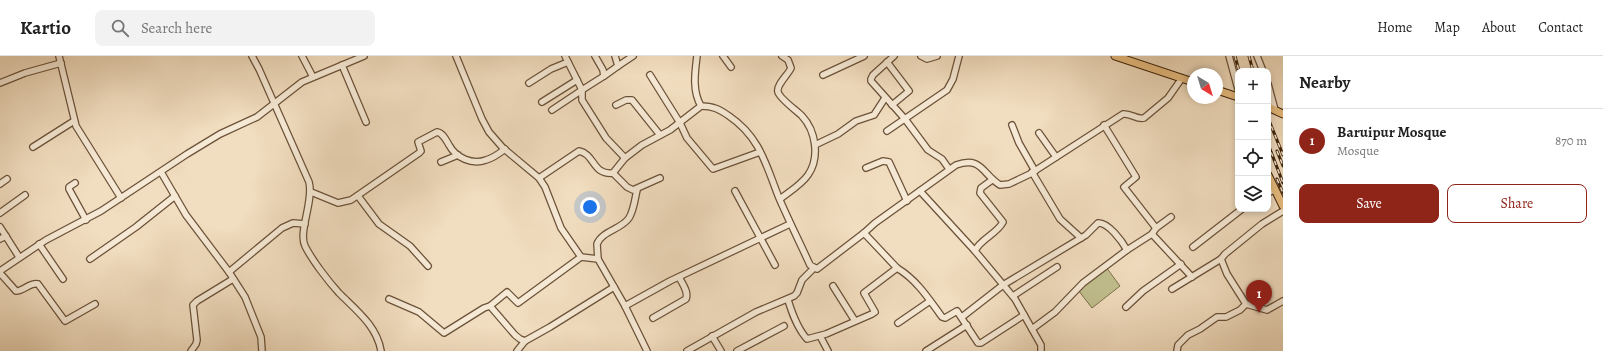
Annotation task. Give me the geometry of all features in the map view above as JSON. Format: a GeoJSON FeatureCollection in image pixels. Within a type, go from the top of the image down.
{"type":"FeatureCollection","features":[{"type":"Feature","properties":{"kind":"main road"},"geometry":{"type":"LineString","coordinates":[[1115,56],[1187,80]]}},
{"type":"Feature","properties":{"kind":"main road"},"geometry":{"type":"LineString","coordinates":[[1223,92],[1235,97]]}},
{"type":"Feature","properties":{"kind":"main road"},"geometry":{"type":"LineString","coordinates":[[1271,108],[1283,114]]}},
{"type":"Feature","properties":{"kind":"main road"},"geometry":{"type":"LineString","coordinates":[[1268,176],[1283,206]]}},
{"type":"Feature","properties":{"kind":"street"},"geometry":{"type":"LineString","coordinates":[[60,56],[74,121],[78,130],[121,198]]}},
{"type":"Feature","properties":{"kind":"street"},"geometry":{"type":"LineString","coordinates":[[252,56],[309,182],[311,192],[303,241],[305,246],[333,286],[363,317],[373,330],[379,340],[382,351]]}},
{"type":"Feature","properties":{"kind":"street"},"geometry":{"type":"LineString","coordinates":[[302,56],[313,77]]}},
{"type":"Feature","properties":{"kind":"street"},"geometry":{"type":"LineString","coordinates":[[95,304],[65,321],[38,284],[33,283],[16,291],[0,272],[39,244],[86,220],[220,134],[257,117],[274,102],[295,87],[313,77],[364,56]]}},
{"type":"Feature","properties":{"kind":"street"},"geometry":{"type":"LineString","coordinates":[[456,56],[482,118],[493,138],[538,178],[545,187],[561,228],[581,257]]}},
{"type":"Feature","properties":{"kind":"street"},"geometry":{"type":"LineString","coordinates":[[565,56],[582,90],[582,100],[602,131],[625,158]]}},
{"type":"Feature","properties":{"kind":"street"},"geometry":{"type":"LineString","coordinates":[[595,56],[603,70],[604,76]]}},
{"type":"Feature","properties":{"kind":"street"},"geometry":{"type":"LineString","coordinates":[[614,56],[618,66]]}},
{"type":"Feature","properties":{"kind":"street"},"geometry":{"type":"LineString","coordinates":[[552,110],[633,56]]}},
{"type":"Feature","properties":{"kind":"street"},"geometry":{"type":"LineString","coordinates":[[697,56],[695,84],[698,101],[701,106]]}},
{"type":"Feature","properties":{"kind":"street"},"geometry":{"type":"LineString","coordinates":[[723,56],[731,67]]}},
{"type":"Feature","properties":{"kind":"street"},"geometry":{"type":"LineString","coordinates":[[780,199],[808,175],[814,163],[815,145],[811,128],[807,122],[780,96],[778,92],[778,87],[791,68],[788,60],[782,56]]}},
{"type":"Feature","properties":{"kind":"street"},"geometry":{"type":"LineString","coordinates":[[823,75],[864,56]]}},
{"type":"Feature","properties":{"kind":"street"},"geometry":{"type":"LineString","coordinates":[[894,56],[871,79],[873,84],[905,119],[928,150],[942,159],[949,169]]}},
{"type":"Feature","properties":{"kind":"street"},"geometry":{"type":"LineString","coordinates":[[921,56],[927,59],[937,56]]}},
{"type":"Feature","properties":{"kind":"street"},"geometry":{"type":"LineString","coordinates":[[887,131],[947,90],[953,79],[959,56]]}},
{"type":"Feature","properties":{"kind":"street"},"geometry":{"type":"LineString","coordinates":[[1229,56],[1235,78]]}},
{"type":"Feature","properties":{"kind":"street"},"geometry":{"type":"LineString","coordinates":[[1257,56],[1262,68]]}},
{"type":"Feature","properties":{"kind":"street"},"geometry":{"type":"LineString","coordinates":[[529,84],[552,69],[568,62]]}},
{"type":"Feature","properties":{"kind":"street"},"geometry":{"type":"LineString","coordinates":[[887,62],[909,91],[892,105]]}},
{"type":"Feature","properties":{"kind":"street"},"geometry":{"type":"LineString","coordinates":[[0,83],[25,73],[61,63]]}},
{"type":"Feature","properties":{"kind":"street"},"geometry":{"type":"LineString","coordinates":[[342,65],[366,122]]}},
{"type":"Feature","properties":{"kind":"street"},"geometry":{"type":"LineString","coordinates":[[650,74],[680,123],[687,138],[713,169],[760,152]]}},
{"type":"Feature","properties":{"kind":"street"},"geometry":{"type":"LineString","coordinates":[[538,178],[579,151],[585,154],[601,172],[605,174],[613,173],[625,158],[646,142],[680,123],[701,106],[716,107],[735,120],[752,136],[790,224],[810,265],[817,269],[823,266],[875,223],[949,169],[964,162],[971,162],[981,167],[992,180],[1000,186],[1004,186],[1033,172],[1123,114],[1127,113],[1140,119],[1144,118],[1168,98],[1182,78]]}},
{"type":"Feature","properties":{"kind":"street"},"geometry":{"type":"LineString","coordinates":[[542,102],[577,80]]}},
{"type":"Feature","properties":{"kind":"street"},"geometry":{"type":"LineString","coordinates":[[1271,95],[1275,110]]}},
{"type":"Feature","properties":{"kind":"street"},"geometry":{"type":"LineString","coordinates":[[815,145],[838,134],[856,121],[874,114],[886,98]]}},
{"type":"Feature","properties":{"kind":"street"},"geometry":{"type":"LineString","coordinates":[[616,106],[626,100],[632,100],[660,135]]}},
{"type":"Feature","properties":{"kind":"street"},"geometry":{"type":"LineString","coordinates":[[33,147],[74,121]]}},
{"type":"Feature","properties":{"kind":"street"},"geometry":{"type":"LineString","coordinates":[[1012,125],[1033,172],[1058,216],[1081,238]]}},
{"type":"Feature","properties":{"kind":"street"},"geometry":{"type":"LineString","coordinates":[[1104,125],[1136,177],[1124,188],[1154,231],[1192,277]]}},
{"type":"Feature","properties":{"kind":"street"},"geometry":{"type":"LineString","coordinates":[[311,192],[338,203],[346,202],[358,196],[419,153],[421,150],[418,142],[437,132],[441,133],[451,149],[458,155],[471,162],[487,160],[505,149]]}},
{"type":"Feature","properties":{"kind":"street"},"geometry":{"type":"LineString","coordinates":[[1039,133],[1056,158]]}},
{"type":"Feature","properties":{"kind":"street"},"geometry":{"type":"LineString","coordinates":[[441,162],[458,155]]}},
{"type":"Feature","properties":{"kind":"street"},"geometry":{"type":"LineString","coordinates":[[866,168],[883,162],[889,162],[907,201]]}},
{"type":"Feature","properties":{"kind":"street"},"geometry":{"type":"LineString","coordinates":[[161,172],[186,215],[245,297],[262,340],[262,351]]}},
{"type":"Feature","properties":{"kind":"street"},"geometry":{"type":"LineString","coordinates":[[613,173],[630,189],[637,190],[660,178]]}},
{"type":"Feature","properties":{"kind":"street"},"geometry":{"type":"LineString","coordinates":[[0,184],[7,179]]}},
{"type":"Feature","properties":{"kind":"street"},"geometry":{"type":"LineString","coordinates":[[975,251],[977,247],[1000,227],[1002,222],[980,193],[981,188],[992,180]]}},
{"type":"Feature","properties":{"kind":"street"},"geometry":{"type":"LineString","coordinates":[[75,183],[69,187],[69,189],[86,220]]}},
{"type":"Feature","properties":{"kind":"street"},"geometry":{"type":"LineString","coordinates":[[1271,191],[1275,189]]}},
{"type":"Feature","properties":{"kind":"street"},"geometry":{"type":"LineString","coordinates":[[637,190],[630,217],[626,222],[598,241],[597,244],[598,259],[625,306],[647,351]]}},
{"type":"Feature","properties":{"kind":"street"},"geometry":{"type":"LineString","coordinates":[[735,191],[775,265]]}},
{"type":"Feature","properties":{"kind":"street"},"geometry":{"type":"LineString","coordinates":[[920,191],[975,251],[1012,296],[1043,350]]}},
{"type":"Feature","properties":{"kind":"street"},"geometry":{"type":"LineString","coordinates":[[0,212],[25,195]]}},
{"type":"Feature","properties":{"kind":"street"},"geometry":{"type":"LineString","coordinates":[[90,259],[136,227],[175,196]]}},
{"type":"Feature","properties":{"kind":"street"},"geometry":{"type":"LineString","coordinates":[[358,196],[379,224],[410,246],[428,266]]}},
{"type":"Feature","properties":{"kind":"street"},"geometry":{"type":"LineString","coordinates":[[1172,290],[1221,259],[1225,254],[1262,224],[1283,211]]}},
{"type":"Feature","properties":{"kind":"street"},"geometry":{"type":"LineString","coordinates":[[1193,247],[1238,212]]}},
{"type":"Feature","properties":{"kind":"street"},"geometry":{"type":"LineString","coordinates":[[1032,329],[1055,312],[1083,283],[1171,217]]}},
{"type":"Feature","properties":{"kind":"street"},"geometry":{"type":"LineString","coordinates":[[962,317],[1003,285],[1081,238],[1100,222],[1118,236],[1127,250]]}},
{"type":"Feature","properties":{"kind":"street"},"geometry":{"type":"LineString","coordinates":[[228,272],[282,228],[293,223],[305,224]]}},
{"type":"Feature","properties":{"kind":"street"},"geometry":{"type":"LineString","coordinates":[[625,306],[678,277],[790,224]]}},
{"type":"Feature","properties":{"kind":"street"},"geometry":{"type":"LineString","coordinates":[[0,227],[19,257]]}},
{"type":"Feature","properties":{"kind":"street"},"geometry":{"type":"LineString","coordinates":[[864,233],[897,268],[911,278],[942,317],[945,318],[957,311],[978,343],[981,343],[1024,315]]}},
{"type":"Feature","properties":{"kind":"street"},"geometry":{"type":"LineString","coordinates":[[0,240],[6,236]]}},
{"type":"Feature","properties":{"kind":"street"},"geometry":{"type":"LineString","coordinates":[[39,244],[63,279]]}},
{"type":"Feature","properties":{"kind":"street"},"geometry":{"type":"LineString","coordinates":[[389,299],[419,312],[444,333],[484,308],[490,306],[507,292],[518,303],[581,257],[598,259]]}},
{"type":"Feature","properties":{"kind":"street"},"geometry":{"type":"LineString","coordinates":[[1221,259],[1227,274],[1246,304],[1267,310],[1283,302]]}},
{"type":"Feature","properties":{"kind":"street"},"geometry":{"type":"LineString","coordinates":[[1126,307],[1143,291],[1181,264]]}},
{"type":"Feature","properties":{"kind":"street"},"geometry":{"type":"LineString","coordinates":[[687,351],[756,312],[788,300],[797,293],[801,282],[814,268]]}},
{"type":"Feature","properties":{"kind":"street"},"geometry":{"type":"LineString","coordinates":[[788,300],[795,320],[807,339],[820,336],[875,312],[864,293],[897,268]]}},
{"type":"Feature","properties":{"kind":"street"},"geometry":{"type":"LineString","coordinates":[[1012,296],[1056,268]]}},
{"type":"Feature","properties":{"kind":"street"},"geometry":{"type":"LineString","coordinates":[[653,318],[686,299],[686,293],[678,277]]}},
{"type":"Feature","properties":{"kind":"street"},"geometry":{"type":"LineString","coordinates":[[191,351],[197,340],[193,306],[197,301],[233,279]]}},
{"type":"Feature","properties":{"kind":"street"},"geometry":{"type":"LineString","coordinates":[[833,286],[855,321]]}},
{"type":"Feature","properties":{"kind":"street"},"geometry":{"type":"LineString","coordinates":[[517,351],[525,341],[550,328],[614,287]]}},
{"type":"Feature","properties":{"kind":"street"},"geometry":{"type":"LineString","coordinates":[[898,323],[930,301]]}},
{"type":"Feature","properties":{"kind":"street"},"geometry":{"type":"LineString","coordinates":[[1178,350],[1188,335],[1200,329],[1217,317],[1226,317],[1240,310],[1246,304]]}},
{"type":"Feature","properties":{"kind":"street"},"geometry":{"type":"LineString","coordinates":[[490,306],[515,335],[525,341]]}},
{"type":"Feature","properties":{"kind":"street"},"geometry":{"type":"LineString","coordinates":[[926,351],[967,325]]}},
{"type":"Feature","properties":{"kind":"street"},"geometry":{"type":"LineString","coordinates":[[737,351],[784,326]]}},
{"type":"Feature","properties":{"kind":"street"},"geometry":{"type":"LineString","coordinates":[[712,336],[721,351]]}},
{"type":"Feature","properties":{"kind":"street"},"geometry":{"type":"LineString","coordinates":[[820,336],[828,351]]}},
{"type":"Feature","properties":{"kind":"shaded area"},"geometry":{"type":"Polygon","coordinates":[[[1106,267],[1120,286],[1092,308],[1078,290],[1106,267]]]}},
{"type":"Feature","properties":{"kind":"railway"},"geometry":{"type":"LineString","coordinates":[[1235,56],[1238,68]]}},
{"type":"Feature","properties":{"kind":"railway"},"geometry":{"type":"LineString","coordinates":[[1249,56],[1252,68]]}},
{"type":"Feature","properties":{"kind":"railway"},"geometry":{"type":"LineString","coordinates":[[1271,125],[1283,155]]}},
{"type":"Feature","properties":{"kind":"railway"},"geometry":{"type":"LineString","coordinates":[[1277,151],[1283,166]]}},
{"type":"Feature","properties":{"kind":"railway"},"geometry":{"type":"LineString","coordinates":[[1271,152],[1283,183]]}},
{"type":"Feature","properties":{"kind":"railway"},"geometry":{"type":"LineString","coordinates":[[1277,179],[1283,193]]}},
{"type":"Feature","properties":{"kind":"place","name":"Baruipur Mosque"},"geometry":{"type":"Point","coordinates":[1259,313]}}]}
